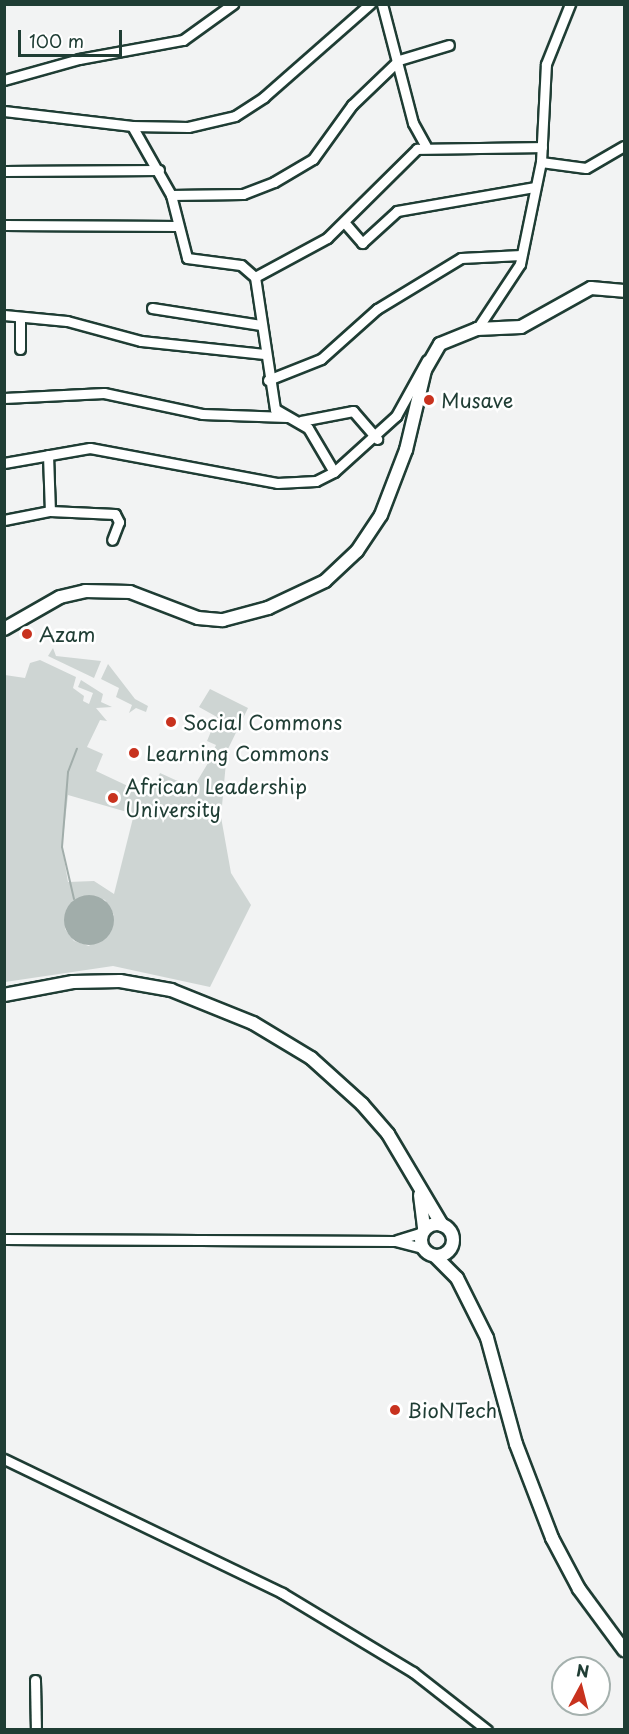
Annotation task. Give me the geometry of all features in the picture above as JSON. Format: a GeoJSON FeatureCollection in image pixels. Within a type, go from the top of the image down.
{"type":"FeatureCollection","features":[{"type":"Feature","properties":{"kind":"main road"},"geometry":{"type":"LineString","coordinates":[[4,629],[60,597],[85,591],[130,592],[198,618],[224,620],[268,608],[325,580],[357,551],[381,515],[406,450],[430,358],[447,338],[477,329],[521,327],[591,288],[624,291]]}},
{"type":"Feature","properties":{"kind":"main road"},"geometry":{"type":"LineString","coordinates":[[4,995],[74,982],[120,981],[171,990],[253,1023],[311,1058],[362,1104],[396,1146],[420,1194],[442,1225],[451,1231],[457,1278],[487,1338],[516,1443],[552,1538],[579,1589],[624,1650]]}},
{"type":"Feature","properties":{"kind":"main road"},"geometry":{"type":"LineString","coordinates":[[420,1194],[424,1231],[423,1248],[435,1256],[457,1278]]}},
{"type":"Feature","properties":{"kind":"main road"},"geometry":{"type":"LineString","coordinates":[[424,1231],[442,1225]]}},
{"type":"Feature","properties":{"kind":"main road"},"geometry":{"type":"LineString","coordinates":[[435,1256],[452,1247]]}},
{"type":"Feature","properties":{"kind":"street"},"geometry":{"type":"LineString","coordinates":[[4,80],[79,59],[183,40],[233,4]]}},
{"type":"Feature","properties":{"kind":"street"},"geometry":{"type":"LineString","coordinates":[[4,111],[132,126],[188,127],[235,116],[264,97],[369,4]]}},
{"type":"Feature","properties":{"kind":"street"},"geometry":{"type":"LineString","coordinates":[[382,4],[399,60],[413,123],[426,146]]}},
{"type":"Feature","properties":{"kind":"street"},"geometry":{"type":"LineString","coordinates":[[477,329],[516,276],[541,162],[546,64],[570,4]]}},
{"type":"Feature","properties":{"kind":"street"},"geometry":{"type":"LineString","coordinates":[[171,195],[243,194],[274,182],[313,159],[352,105],[399,60],[450,45]]}},
{"type":"Feature","properties":{"kind":"street"},"geometry":{"type":"LineString","coordinates":[[132,126],[159,170],[171,195],[187,258],[241,265],[255,277],[264,354],[275,409],[288,417],[301,421],[353,411],[377,439]]}},
{"type":"Feature","properties":{"kind":"street"},"geometry":{"type":"LineString","coordinates":[[255,277],[303,254],[344,222],[406,157],[426,146],[461,150],[510,144],[542,147]]}},
{"type":"Feature","properties":{"kind":"street"},"geometry":{"type":"LineString","coordinates":[[541,162],[586,168],[624,146]]}},
{"type":"Feature","properties":{"kind":"street"},"geometry":{"type":"LineString","coordinates":[[4,171],[159,170]]}},
{"type":"Feature","properties":{"kind":"street"},"geometry":{"type":"LineString","coordinates":[[344,222],[362,243],[397,211],[534,187]]}},
{"type":"Feature","properties":{"kind":"street"},"geometry":{"type":"LineString","coordinates":[[4,225],[178,226]]}},
{"type":"Feature","properties":{"kind":"street"},"geometry":{"type":"LineString","coordinates":[[268,380],[321,359],[377,309],[461,258],[521,255]]}},
{"type":"Feature","properties":{"kind":"street"},"geometry":{"type":"LineString","coordinates":[[152,308],[261,325]]}},
{"type":"Feature","properties":{"kind":"street"},"geometry":{"type":"LineString","coordinates":[[4,315],[67,321],[141,341],[264,354]]}},
{"type":"Feature","properties":{"kind":"street"},"geometry":{"type":"LineString","coordinates":[[20,317],[20,349]]}},
{"type":"Feature","properties":{"kind":"street"},"geometry":{"type":"LineString","coordinates":[[4,463],[48,455],[109,449],[278,483],[315,481],[334,472],[377,439],[430,358]]}},
{"type":"Feature","properties":{"kind":"street"},"geometry":{"type":"LineString","coordinates":[[4,398],[104,393],[202,414],[288,417]]}},
{"type":"Feature","properties":{"kind":"street"},"geometry":{"type":"LineString","coordinates":[[301,421],[334,472]]}},
{"type":"Feature","properties":{"kind":"street"},"geometry":{"type":"LineString","coordinates":[[48,455],[50,511]]}},
{"type":"Feature","properties":{"kind":"street"},"geometry":{"type":"LineString","coordinates":[[4,520],[50,511],[115,514],[119,522],[112,540]]}},
{"type":"Feature","properties":{"kind":"street"},"geometry":{"type":"LineString","coordinates":[[395,1241],[424,1231]]}},
{"type":"Feature","properties":{"kind":"street"},"geometry":{"type":"LineString","coordinates":[[4,1239],[395,1241],[423,1248]]}},
{"type":"Feature","properties":{"kind":"street"},"geometry":{"type":"LineString","coordinates":[[4,1459],[282,1593],[414,1672],[487,1730]]}},
{"type":"Feature","properties":{"kind":"street"},"geometry":{"type":"LineString","coordinates":[[35,1680],[36,1730]]}},
{"type":"Feature","properties":{"kind":"shaded area"},"geometry":{"type":"Polygon","coordinates":[[[53,648],[56,656],[101,661],[94,678],[48,656],[53,648]]]}},
{"type":"Feature","properties":{"kind":"shaded area","name":"African Leadership University"},"geometry":{"type":"Polygon","coordinates":[[[40,660],[76,677],[73,688],[84,696],[83,701],[89,704],[93,693],[78,687],[81,680],[103,694],[101,702],[112,707],[96,708],[107,721],[100,720],[87,747],[103,754],[96,771],[149,796],[160,773],[193,788],[208,763],[216,745],[207,741],[217,717],[199,707],[210,689],[248,708],[227,751],[221,817],[231,873],[251,905],[210,987],[113,966],[5,982],[5,675],[25,678],[30,663],[40,660]],[[68,795],[62,847],[68,882],[94,881],[114,894],[134,814],[68,795]],[[88,895],[65,929],[74,941],[89,946],[114,915],[105,900],[88,895]]]}},
{"type":"Feature","properties":{"kind":"shaded area"},"geometry":{"type":"Polygon","coordinates":[[[108,664],[135,699],[148,706],[146,712],[136,708],[129,713],[132,705],[116,697],[119,688],[101,679],[108,664]]]}},
{"type":"Feature","properties":{"kind":"shaded area"},"geometry":{"type":"Polygon","coordinates":[[[84,895],[94,895],[107,902],[114,915],[114,925],[107,938],[94,945],[84,945],[75,941],[68,934],[64,925],[64,915],[68,906],[75,899],[84,895]]]}},
{"type":"Feature","properties":{"kind":"waterway"},"geometry":{"type":"LineString","coordinates":[[74,899],[62,847],[68,772],[77,749]]}},
{"type":"Feature","properties":{"kind":"place","name":"Musave"},"geometry":{"type":"Point","coordinates":[429,400]}},
{"type":"Feature","properties":{"kind":"place","name":"Azam"},"geometry":{"type":"Point","coordinates":[27,634]}},
{"type":"Feature","properties":{"kind":"place","name":"Social Commons"},"geometry":{"type":"Point","coordinates":[171,722]}},
{"type":"Feature","properties":{"kind":"place","name":"Learning Commons"},"geometry":{"type":"Point","coordinates":[134,753]}},
{"type":"Feature","properties":{"kind":"place","name":"African Leadership University"},"geometry":{"type":"Point","coordinates":[113,798]}},
{"type":"Feature","properties":{"kind":"place","name":"BioNTech"},"geometry":{"type":"Point","coordinates":[395,1410]}}]}
